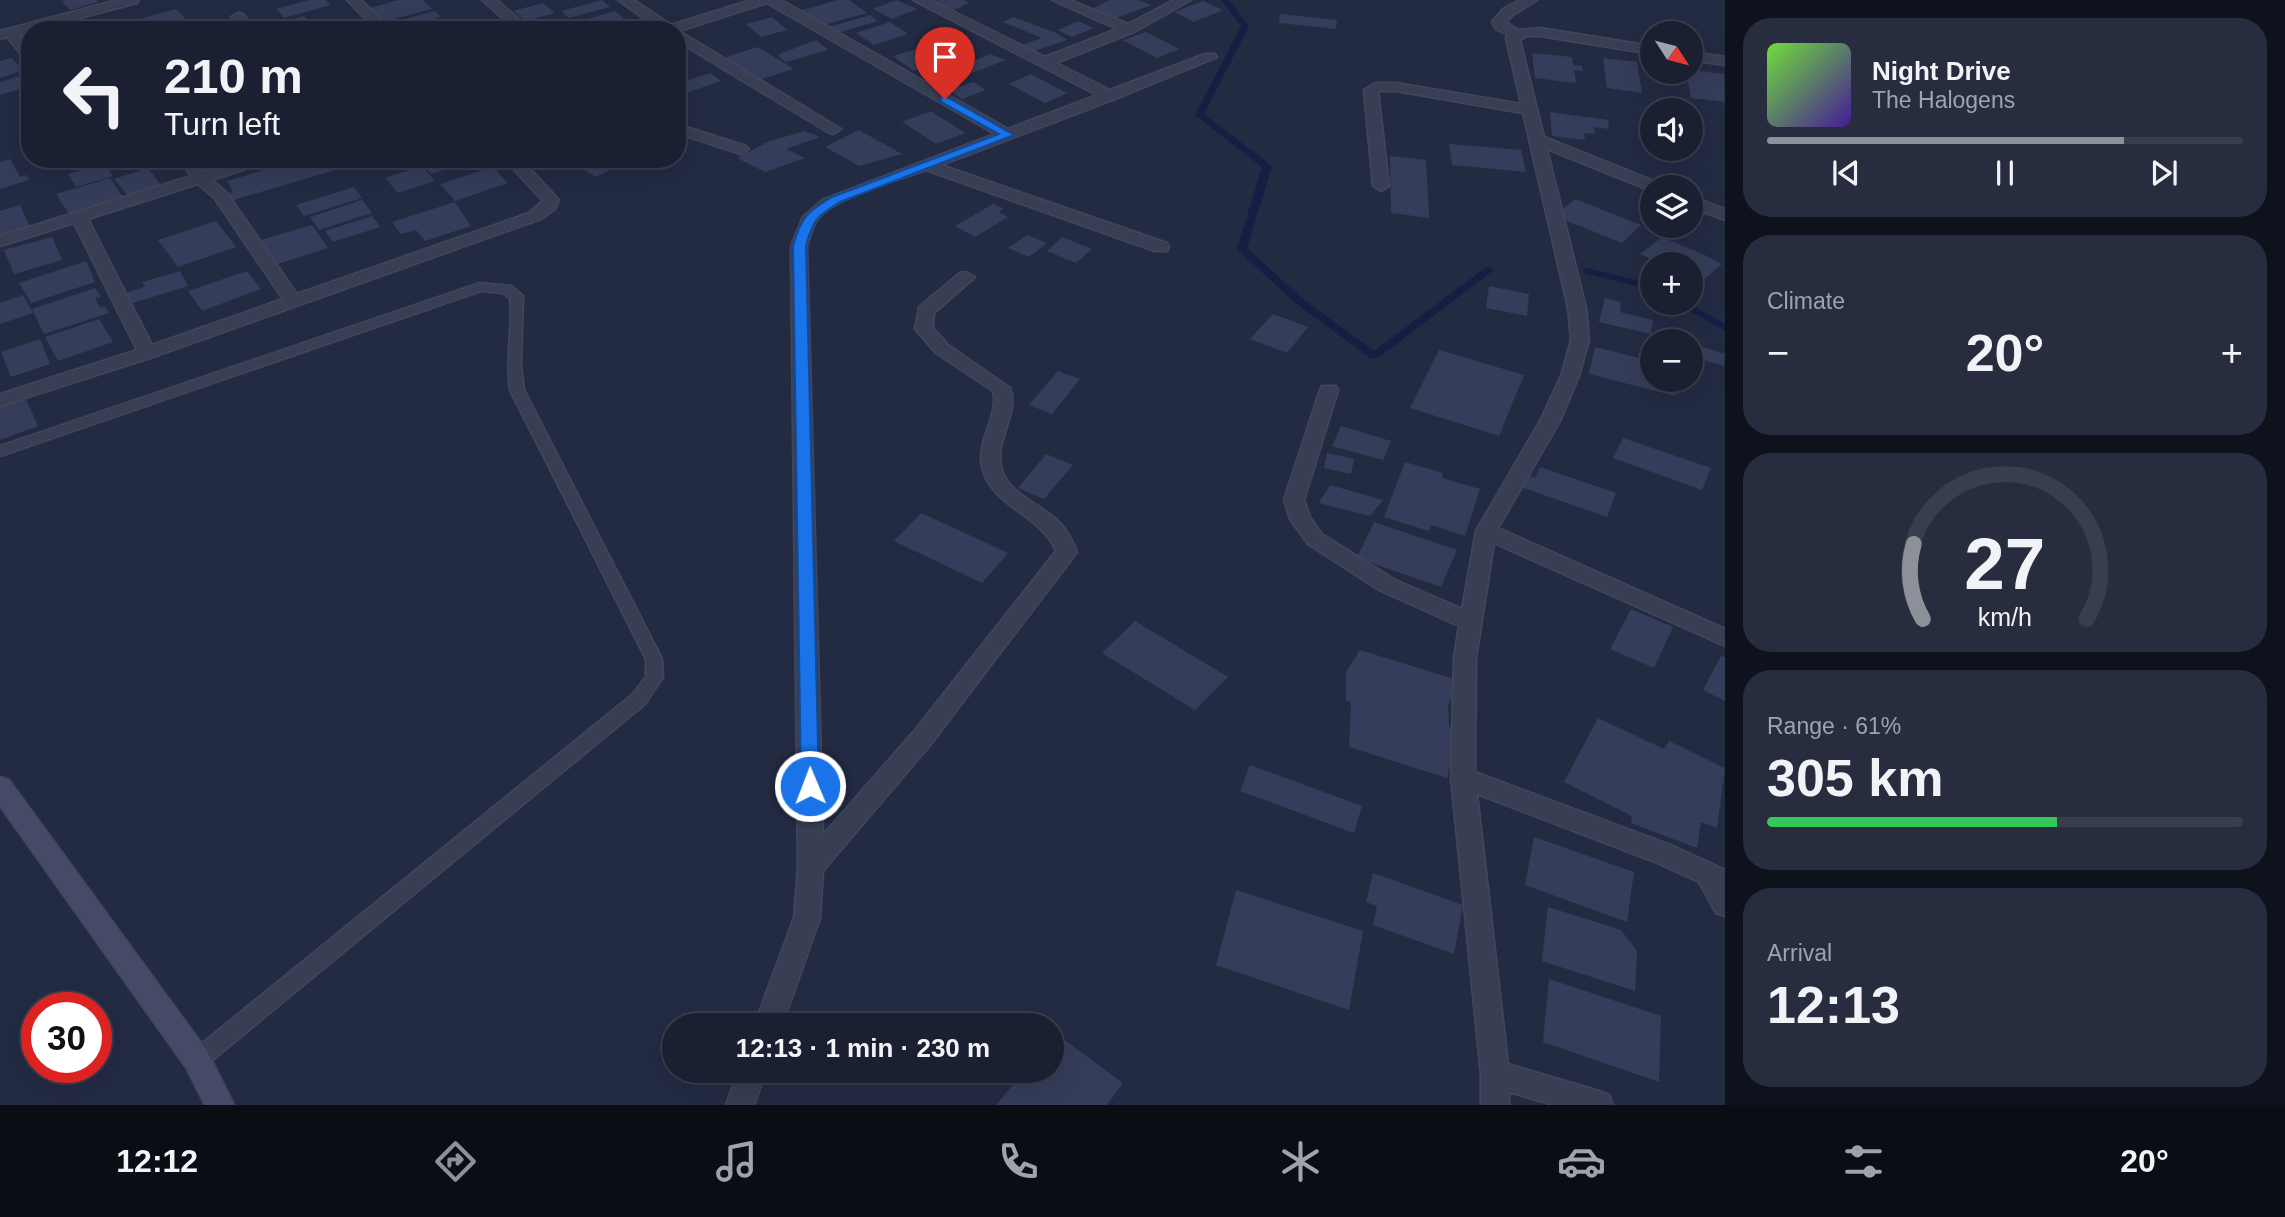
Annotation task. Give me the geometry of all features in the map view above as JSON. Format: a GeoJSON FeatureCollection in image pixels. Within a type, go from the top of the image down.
{"type":"FeatureCollection","features":[{"type":"Feature","properties":{"kind":"main road"},"geometry":{"type":"LineString","coordinates":[[0,787],[197,1060],[220,1105]]}},
{"type":"Feature","properties":{"kind":"street"},"geometry":{"type":"LineString","coordinates":[[54,21],[132,0]]}},
{"type":"Feature","properties":{"kind":"street"},"geometry":{"type":"LineString","coordinates":[[354,0],[375,21]]}},
{"type":"Feature","properties":{"kind":"street"},"geometry":{"type":"LineString","coordinates":[[489,0],[514,21]]}},
{"type":"Feature","properties":{"kind":"street"},"geometry":{"type":"LineString","coordinates":[[625,0],[656,21]]}},
{"type":"Feature","properties":{"kind":"street"},"geometry":{"type":"LineString","coordinates":[[686,25],[764,0]]}},
{"type":"Feature","properties":{"kind":"street"},"geometry":{"type":"LineString","coordinates":[[771,0],[1008,135]]}},
{"type":"Feature","properties":{"kind":"street"},"geometry":{"type":"LineString","coordinates":[[920,0],[1111,96]]}},
{"type":"Feature","properties":{"kind":"street"},"geometry":{"type":"LineString","coordinates":[[1059,0],[1129,29]]}},
{"type":"Feature","properties":{"kind":"street"},"geometry":{"type":"LineString","coordinates":[[1044,63],[1129,29],[1184,0]]}},
{"type":"Feature","properties":{"kind":"street"},"geometry":{"type":"LineString","coordinates":[[1530,0],[1508,12],[1499,22],[1502,26],[1517,34],[1540,32],[1640,48]]}},
{"type":"Feature","properties":{"kind":"street"},"geometry":{"type":"LineString","coordinates":[[238,17],[241,21]]}},
{"type":"Feature","properties":{"kind":"street"},"geometry":{"type":"LineString","coordinates":[[6,34],[21,48]]}},
{"type":"Feature","properties":{"kind":"street"},"geometry":{"type":"LineString","coordinates":[[1495,1105],[1495,1074],[1463,778],[1465,658],[1486,531],[1550,421],[1570,376],[1580,340],[1577,308],[1513,38],[1517,34]]}},
{"type":"Feature","properties":{"kind":"street"},"geometry":{"type":"LineString","coordinates":[[686,40],[832,129]]}},
{"type":"Feature","properties":{"kind":"street"},"geometry":{"type":"LineString","coordinates":[[773,1013],[807,918],[811,867],[799,246],[806,223],[822,206],[1210,57]]}},
{"type":"Feature","properties":{"kind":"street"},"geometry":{"type":"LineString","coordinates":[[1703,58],[1725,61]]}},
{"type":"Feature","properties":{"kind":"street"},"geometry":{"type":"LineString","coordinates":[[1381,186],[1371,90],[1375,87],[1396,86],[1529,110]]}},
{"type":"Feature","properties":{"kind":"street"},"geometry":{"type":"LineString","coordinates":[[686,131],[741,149]]}},
{"type":"Feature","properties":{"kind":"street"},"geometry":{"type":"LineString","coordinates":[[1535,139],[1640,181]]}},
{"type":"Feature","properties":{"kind":"street"},"geometry":{"type":"LineString","coordinates":[[928,165],[1161,247]]}},
{"type":"Feature","properties":{"kind":"street"},"geometry":{"type":"LineString","coordinates":[[193,168],[200,178],[221,196],[293,301]]}},
{"type":"Feature","properties":{"kind":"street"},"geometry":{"type":"LineString","coordinates":[[0,241],[233,168]]}},
{"type":"Feature","properties":{"kind":"street"},"geometry":{"type":"LineString","coordinates":[[0,400],[147,353],[542,212],[551,200],[521,168]]}},
{"type":"Feature","properties":{"kind":"street"},"geometry":{"type":"LineString","coordinates":[[1708,208],[1725,193]]}},
{"type":"Feature","properties":{"kind":"street"},"geometry":{"type":"LineString","coordinates":[[1703,206],[1725,215]]}},
{"type":"Feature","properties":{"kind":"street"},"geometry":{"type":"LineString","coordinates":[[79,216],[147,353]]}},
{"type":"Feature","properties":{"kind":"street"},"geometry":{"type":"LineString","coordinates":[[811,867],[923,737],[1068,552],[1065,543],[1053,528],[1010,496],[992,470],[990,457],[1004,395],[1001,388],[942,349],[924,329],[925,311],[966,276]]}},
{"type":"Feature","properties":{"kind":"street"},"geometry":{"type":"LineString","coordinates":[[1329,390],[1294,499],[1300,519],[1315,539],[1387,585],[1471,622]]}},
{"type":"Feature","properties":{"kind":"street"},"geometry":{"type":"LineString","coordinates":[[1486,531],[1725,638]]}},
{"type":"Feature","properties":{"kind":"street"},"geometry":{"type":"LineString","coordinates":[[1463,778],[1664,854],[1716,878],[1725,905]]}},
{"type":"Feature","properties":{"kind":"street"},"geometry":{"type":"LineString","coordinates":[[1495,1074],[1599,1105]]}},
{"type":"Feature","properties":{"kind":"street"},"geometry":{"type":"LineString","coordinates":[[740,1105],[748,1083]]}},
{"type":"Feature","properties":{"kind":"lane"},"geometry":{"type":"LineString","coordinates":[[0,451],[480,287],[506,289],[516,296],[518,307],[513,372],[517,390],[654,659],[657,672],[639,699],[197,1060]]}},
{"type":"Feature","properties":{"kind":"building"},"geometry":{"type":"Polygon","coordinates":[[[309,0],[325,0],[331,5],[284,18],[276,9],[309,0]]]}},
{"type":"Feature","properties":{"kind":"building"},"geometry":{"type":"Polygon","coordinates":[[[399,0],[423,0],[432,9],[381,21],[369,8],[399,0]]]}},
{"type":"Feature","properties":{"kind":"building"},"geometry":{"type":"Polygon","coordinates":[[[602,0],[610,7],[569,18],[561,11],[602,0]]]}},
{"type":"Feature","properties":{"kind":"building"},"geometry":{"type":"Polygon","coordinates":[[[838,0],[849,0],[867,13],[820,26],[799,11],[838,0]]]}},
{"type":"Feature","properties":{"kind":"building"},"geometry":{"type":"Polygon","coordinates":[[[896,0],[917,9],[892,19],[873,9],[896,0]]]}},
{"type":"Feature","properties":{"kind":"building"},"geometry":{"type":"Polygon","coordinates":[[[939,0],[963,0],[970,3],[953,10],[931,3],[939,0]]]}},
{"type":"Feature","properties":{"kind":"building"},"geometry":{"type":"Polygon","coordinates":[[[1109,0],[1137,0],[1152,5],[1116,18],[1092,9],[1109,0]]]}},
{"type":"Feature","properties":{"kind":"building"},"geometry":{"type":"Polygon","coordinates":[[[62,1],[98,2],[70,10],[62,1]]]}},
{"type":"Feature","properties":{"kind":"building"},"geometry":{"type":"Polygon","coordinates":[[[1203,1],[1223,10],[1194,22],[1174,12],[1203,1]]]}},
{"type":"Feature","properties":{"kind":"building"},"geometry":{"type":"Polygon","coordinates":[[[543,3],[555,13],[525,21],[513,11],[543,3]]]}},
{"type":"Feature","properties":{"kind":"building"},"geometry":{"type":"Polygon","coordinates":[[[176,9],[187,21],[142,21],[140,19],[176,9]]]}},
{"type":"Feature","properties":{"kind":"building"},"geometry":{"type":"Polygon","coordinates":[[[434,11],[441,17],[426,21],[398,21],[434,11]]]}},
{"type":"Feature","properties":{"kind":"building"},"geometry":{"type":"Polygon","coordinates":[[[615,11],[624,18],[614,21],[581,21],[615,11]]]}},
{"type":"Feature","properties":{"kind":"building"},"geometry":{"type":"Polygon","coordinates":[[[1280,14],[1337,20],[1336,29],[1279,23],[1280,14]]]}},
{"type":"Feature","properties":{"kind":"building"},"geometry":{"type":"Polygon","coordinates":[[[870,15],[878,21],[838,33],[829,27],[870,15]]]}},
{"type":"Feature","properties":{"kind":"building"},"geometry":{"type":"Polygon","coordinates":[[[304,16],[309,21],[288,21],[304,16]]]}},
{"type":"Feature","properties":{"kind":"building"},"geometry":{"type":"Polygon","coordinates":[[[772,17],[787,30],[761,37],[746,24],[772,17]]]}},
{"type":"Feature","properties":{"kind":"building"},"geometry":{"type":"Polygon","coordinates":[[[1013,17],[1056,33],[1067,40],[1028,53],[1018,46],[1042,38],[1003,22],[1013,17]]]}},
{"type":"Feature","properties":{"kind":"building"},"geometry":{"type":"Polygon","coordinates":[[[1079,21],[1093,28],[1072,37],[1058,30],[1079,21]]]}},
{"type":"Feature","properties":{"kind":"building"},"geometry":{"type":"Polygon","coordinates":[[[890,22],[908,34],[874,45],[856,33],[890,22]]]}},
{"type":"Feature","properties":{"kind":"building"},"geometry":{"type":"Polygon","coordinates":[[[1146,32],[1179,49],[1157,58],[1123,40],[1146,32]]]}},
{"type":"Feature","properties":{"kind":"building"},"geometry":{"type":"Polygon","coordinates":[[[816,40],[828,50],[786,62],[777,55],[816,40]]]}},
{"type":"Feature","properties":{"kind":"building"},"geometry":{"type":"Polygon","coordinates":[[[758,47],[794,69],[756,81],[726,57],[758,47]]]}},
{"type":"Feature","properties":{"kind":"building"},"geometry":{"type":"Polygon","coordinates":[[[920,48],[941,62],[914,71],[893,56],[920,48]]]}},
{"type":"Feature","properties":{"kind":"building"},"geometry":{"type":"Polygon","coordinates":[[[1532,53],[1572,57],[1573,65],[1582,66],[1583,71],[1574,70],[1576,83],[1535,78],[1532,53]]]}},
{"type":"Feature","properties":{"kind":"building"},"geometry":{"type":"Polygon","coordinates":[[[990,54],[1006,60],[969,74],[958,67],[990,54]]]}},
{"type":"Feature","properties":{"kind":"building"},"geometry":{"type":"Polygon","coordinates":[[[11,58],[21,67],[21,71],[0,78],[0,61],[11,58]]]}},
{"type":"Feature","properties":{"kind":"building"},"geometry":{"type":"Polygon","coordinates":[[[1603,58],[1637,62],[1642,93],[1607,88],[1603,58]]]}},
{"type":"Feature","properties":{"kind":"building"},"geometry":{"type":"Polygon","coordinates":[[[1703,72],[1724,74],[1725,102],[1691,98],[1688,84],[1703,84],[1703,72]]]}},
{"type":"Feature","properties":{"kind":"building"},"geometry":{"type":"Polygon","coordinates":[[[710,73],[721,81],[686,93],[686,81],[710,73]]]}},
{"type":"Feature","properties":{"kind":"building"},"geometry":{"type":"Polygon","coordinates":[[[1031,74],[1067,93],[1045,103],[1009,84],[1031,74]]]}},
{"type":"Feature","properties":{"kind":"building"},"geometry":{"type":"Polygon","coordinates":[[[21,76],[21,89],[0,95],[0,82],[21,76]]]}},
{"type":"Feature","properties":{"kind":"building"},"geometry":{"type":"Polygon","coordinates":[[[973,82],[986,90],[962,99],[949,90],[973,82]]]}},
{"type":"Feature","properties":{"kind":"building"},"geometry":{"type":"Polygon","coordinates":[[[931,111],[965,133],[936,144],[902,122],[931,111]]]}},
{"type":"Feature","properties":{"kind":"building"},"geometry":{"type":"Polygon","coordinates":[[[1550,112],[1608,120],[1609,129],[1594,127],[1595,134],[1584,133],[1585,140],[1552,136],[1550,112]]]}},
{"type":"Feature","properties":{"kind":"building"},"geometry":{"type":"Polygon","coordinates":[[[859,130],[902,154],[859,166],[825,147],[859,130]]]}},
{"type":"Feature","properties":{"kind":"building"},"geometry":{"type":"Polygon","coordinates":[[[805,131],[820,137],[786,149],[805,158],[765,172],[737,158],[770,141],[805,131]]]}},
{"type":"Feature","properties":{"kind":"building"},"geometry":{"type":"Polygon","coordinates":[[[1449,144],[1521,150],[1526,172],[1452,165],[1449,144]]]}},
{"type":"Feature","properties":{"kind":"building"},"geometry":{"type":"Polygon","coordinates":[[[1390,156],[1426,160],[1429,218],[1391,213],[1390,156]]]}},
{"type":"Feature","properties":{"kind":"building"},"geometry":{"type":"Polygon","coordinates":[[[10,159],[20,177],[27,175],[29,180],[0,189],[0,162],[10,159]]]}},
{"type":"Feature","properties":{"kind":"building"},"geometry":{"type":"Polygon","coordinates":[[[88,168],[107,168],[113,176],[76,187],[68,174],[88,168]]]}},
{"type":"Feature","properties":{"kind":"building"},"geometry":{"type":"Polygon","coordinates":[[[148,168],[161,185],[128,196],[114,179],[148,168]]]}},
{"type":"Feature","properties":{"kind":"building"},"geometry":{"type":"Polygon","coordinates":[[[271,168],[342,168],[230,201],[225,194],[233,192],[227,181],[271,168]]]}},
{"type":"Feature","properties":{"kind":"building"},"geometry":{"type":"Polygon","coordinates":[[[424,168],[435,181],[398,193],[385,178],[424,168]]]}},
{"type":"Feature","properties":{"kind":"building"},"geometry":{"type":"Polygon","coordinates":[[[427,168],[451,168],[431,174],[427,168]]]}},
{"type":"Feature","properties":{"kind":"building"},"geometry":{"type":"Polygon","coordinates":[[[490,168],[494,168],[508,183],[455,201],[440,184],[490,168]]]}},
{"type":"Feature","properties":{"kind":"building"},"geometry":{"type":"Polygon","coordinates":[[[580,168],[614,168],[596,177],[580,168]]]}},
{"type":"Feature","properties":{"kind":"building"},"geometry":{"type":"Polygon","coordinates":[[[110,178],[123,197],[69,214],[56,194],[110,178]]]}},
{"type":"Feature","properties":{"kind":"building"},"geometry":{"type":"Polygon","coordinates":[[[354,187],[362,198],[304,216],[296,205],[354,187]]]}},
{"type":"Feature","properties":{"kind":"building"},"geometry":{"type":"Polygon","coordinates":[[[1575,199],[1640,226],[1622,243],[1555,216],[1575,199]]]}},
{"type":"Feature","properties":{"kind":"building"},"geometry":{"type":"Polygon","coordinates":[[[362,200],[372,213],[319,230],[310,217],[362,200]]]}},
{"type":"Feature","properties":{"kind":"building"},"geometry":{"type":"Polygon","coordinates":[[[455,202],[471,226],[425,241],[416,230],[401,234],[392,222],[455,202]]]}},
{"type":"Feature","properties":{"kind":"building"},"geometry":{"type":"Polygon","coordinates":[[[993,204],[1004,209],[999,212],[1008,217],[975,237],[955,226],[993,204]]]}},
{"type":"Feature","properties":{"kind":"building"},"geometry":{"type":"Polygon","coordinates":[[[20,205],[30,227],[0,236],[0,211],[20,205]]]}},
{"type":"Feature","properties":{"kind":"building"},"geometry":{"type":"Polygon","coordinates":[[[372,216],[380,227],[333,242],[325,231],[372,216]]]}},
{"type":"Feature","properties":{"kind":"building"},"geometry":{"type":"Polygon","coordinates":[[[216,221],[236,247],[178,267],[158,240],[216,221]]]}},
{"type":"Feature","properties":{"kind":"building"},"geometry":{"type":"Polygon","coordinates":[[[312,225],[328,248],[271,266],[262,252],[268,251],[261,240],[312,225]]]}},
{"type":"Feature","properties":{"kind":"building"},"geometry":{"type":"Polygon","coordinates":[[[1027,235],[1047,243],[1029,257],[1008,248],[1027,235]]]}},
{"type":"Feature","properties":{"kind":"building"},"geometry":{"type":"Polygon","coordinates":[[[52,237],[62,260],[14,274],[4,250],[52,237]]]}},
{"type":"Feature","properties":{"kind":"building"},"geometry":{"type":"Polygon","coordinates":[[[1062,237],[1092,249],[1076,263],[1047,251],[1062,237]]]}},
{"type":"Feature","properties":{"kind":"building"},"geometry":{"type":"Polygon","coordinates":[[[1664,238],[1698,252],[1643,252],[1664,238]]]}},
{"type":"Feature","properties":{"kind":"building"},"geometry":{"type":"Polygon","coordinates":[[[1703,254],[1722,264],[1703,280],[1703,254]]]}},
{"type":"Feature","properties":{"kind":"building"},"geometry":{"type":"Polygon","coordinates":[[[86,261],[95,282],[31,303],[19,283],[86,261]]]}},
{"type":"Feature","properties":{"kind":"building"},"geometry":{"type":"Polygon","coordinates":[[[180,271],[188,286],[130,304],[125,293],[145,287],[142,282],[180,271]]]}},
{"type":"Feature","properties":{"kind":"building"},"geometry":{"type":"Polygon","coordinates":[[[247,271],[261,289],[202,311],[188,291],[247,271]]]}},
{"type":"Feature","properties":{"kind":"building"},"geometry":{"type":"Polygon","coordinates":[[[1489,286],[1529,294],[1527,316],[1486,308],[1489,286]]]}},
{"type":"Feature","properties":{"kind":"building"},"geometry":{"type":"Polygon","coordinates":[[[95,288],[101,297],[95,298],[100,308],[105,306],[109,313],[44,334],[32,309],[95,288]]]}},
{"type":"Feature","properties":{"kind":"building"},"geometry":{"type":"Polygon","coordinates":[[[23,295],[33,313],[0,324],[0,303],[23,295]]]}},
{"type":"Feature","properties":{"kind":"building"},"geometry":{"type":"Polygon","coordinates":[[[1605,298],[1621,302],[1620,312],[1653,320],[1652,329],[1640,329],[1640,331],[1599,322],[1605,298]]]}},
{"type":"Feature","properties":{"kind":"building"},"geometry":{"type":"Polygon","coordinates":[[[1273,314],[1308,327],[1287,353],[1250,339],[1273,314]]]}},
{"type":"Feature","properties":{"kind":"building"},"geometry":{"type":"Polygon","coordinates":[[[99,319],[113,342],[58,361],[45,337],[99,319]]]}},
{"type":"Feature","properties":{"kind":"building"},"geometry":{"type":"Polygon","coordinates":[[[40,339],[50,364],[11,377],[1,352],[40,339]]]}},
{"type":"Feature","properties":{"kind":"building"},"geometry":{"type":"Polygon","coordinates":[[[1595,347],[1640,358],[1640,387],[1589,374],[1595,347]]]}},
{"type":"Feature","properties":{"kind":"building"},"geometry":{"type":"Polygon","coordinates":[[[1703,347],[1725,354],[1724,366],[1703,360],[1703,347]]]}},
{"type":"Feature","properties":{"kind":"building"},"geometry":{"type":"Polygon","coordinates":[[[1439,350],[1524,375],[1499,436],[1410,408],[1439,350]]]}},
{"type":"Feature","properties":{"kind":"building"},"geometry":{"type":"Polygon","coordinates":[[[1058,371],[1080,379],[1052,414],[1029,405],[1058,371]]]}},
{"type":"Feature","properties":{"kind":"building"},"geometry":{"type":"Polygon","coordinates":[[[1659,392],[1676,392],[1675,396],[1659,392]]]}},
{"type":"Feature","properties":{"kind":"building"},"geometry":{"type":"Polygon","coordinates":[[[24,395],[38,426],[0,440],[0,403],[24,395]]]}},
{"type":"Feature","properties":{"kind":"building"},"geometry":{"type":"Polygon","coordinates":[[[1341,426],[1391,441],[1383,460],[1332,446],[1341,426]]]}},
{"type":"Feature","properties":{"kind":"building"},"geometry":{"type":"Polygon","coordinates":[[[1623,438],[1711,468],[1702,490],[1613,458],[1623,438]]]}},
{"type":"Feature","properties":{"kind":"building"},"geometry":{"type":"Polygon","coordinates":[[[1327,453],[1354,459],[1351,474],[1324,468],[1327,453]]]}},
{"type":"Feature","properties":{"kind":"building"},"geometry":{"type":"Polygon","coordinates":[[[1046,454],[1073,465],[1044,499],[1018,488],[1046,454]]]}},
{"type":"Feature","properties":{"kind":"building"},"geometry":{"type":"Polygon","coordinates":[[[1405,462],[1443,473],[1442,478],[1480,489],[1465,536],[1431,525],[1429,531],[1384,517],[1405,462]]]}},
{"type":"Feature","properties":{"kind":"building"},"geometry":{"type":"Polygon","coordinates":[[[1540,467],[1616,493],[1607,517],[1518,486],[1524,474],[1535,478],[1540,467]]]}},
{"type":"Feature","properties":{"kind":"building"},"geometry":{"type":"Polygon","coordinates":[[[1330,485],[1383,500],[1370,516],[1319,503],[1330,485]]]}},
{"type":"Feature","properties":{"kind":"building"},"geometry":{"type":"Polygon","coordinates":[[[921,513],[1008,553],[982,583],[894,541],[921,513]]]}},
{"type":"Feature","properties":{"kind":"building"},"geometry":{"type":"Polygon","coordinates":[[[1374,522],[1457,550],[1441,587],[1357,558],[1374,522]]]}},
{"type":"Feature","properties":{"kind":"building"},"geometry":{"type":"Polygon","coordinates":[[[1631,609],[1673,627],[1654,668],[1610,649],[1631,609]]]}},
{"type":"Feature","properties":{"kind":"building"},"geometry":{"type":"Polygon","coordinates":[[[1135,621],[1228,677],[1195,710],[1102,653],[1135,621]]]}},
{"type":"Feature","properties":{"kind":"building"},"geometry":{"type":"Polygon","coordinates":[[[1360,650],[1461,681],[1448,705],[1449,727],[1457,729],[1447,778],[1349,747],[1351,702],[1346,701],[1346,672],[1360,650]]]}},
{"type":"Feature","properties":{"kind":"building"},"geometry":{"type":"Polygon","coordinates":[[[1721,656],[1725,657],[1725,701],[1703,690],[1721,656]]]}},
{"type":"Feature","properties":{"kind":"building"},"geometry":{"type":"Polygon","coordinates":[[[1598,718],[1664,749],[1669,741],[1725,768],[1717,828],[1701,822],[1697,848],[1631,823],[1632,816],[1564,782],[1598,718]]]}},
{"type":"Feature","properties":{"kind":"building"},"geometry":{"type":"Polygon","coordinates":[[[1250,765],[1362,806],[1354,833],[1240,791],[1250,765]]]}},
{"type":"Feature","properties":{"kind":"building"},"geometry":{"type":"Polygon","coordinates":[[[1534,837],[1634,872],[1627,922],[1525,885],[1534,837]]]}},
{"type":"Feature","properties":{"kind":"building"},"geometry":{"type":"Polygon","coordinates":[[[1373,873],[1463,905],[1454,954],[1373,925],[1377,906],[1366,902],[1373,873]]]}},
{"type":"Feature","properties":{"kind":"building"},"geometry":{"type":"Polygon","coordinates":[[[1236,890],[1363,931],[1349,1010],[1216,965],[1236,890]]]}},
{"type":"Feature","properties":{"kind":"building"},"geometry":{"type":"Polygon","coordinates":[[[1548,907],[1621,930],[1637,951],[1635,991],[1542,961],[1548,907]]]}},
{"type":"Feature","properties":{"kind":"building"},"geometry":{"type":"Polygon","coordinates":[[[1549,979],[1661,1016],[1659,1082],[1543,1042],[1549,979]]]}},
{"type":"Feature","properties":{"kind":"building"},"geometry":{"type":"Polygon","coordinates":[[[1064,1040],[1123,1083],[1107,1105],[996,1105],[1014,1083],[1064,1083],[1064,1040]]]}},
{"type":"Feature","properties":{"kind":"waterway"},"geometry":{"type":"LineString","coordinates":[[1225,0],[1245,26],[1199,115],[1267,166],[1242,249],[1298,300],[1374,356],[1489,270]]}},
{"type":"Feature","properties":{"kind":"waterway"},"geometry":{"type":"LineString","coordinates":[[1587,271],[1640,284]]}},
{"type":"Feature","properties":{"kind":"waterway"},"geometry":{"type":"LineString","coordinates":[[1702,315],[1725,328]]}},
{"type":"Feature","properties":{"kind":"route"},"geometry":{"type":"LineString","coordinates":[[810,786],[799,246],[806,223],[822,206],[1008,135],[945,99]]}}]}
